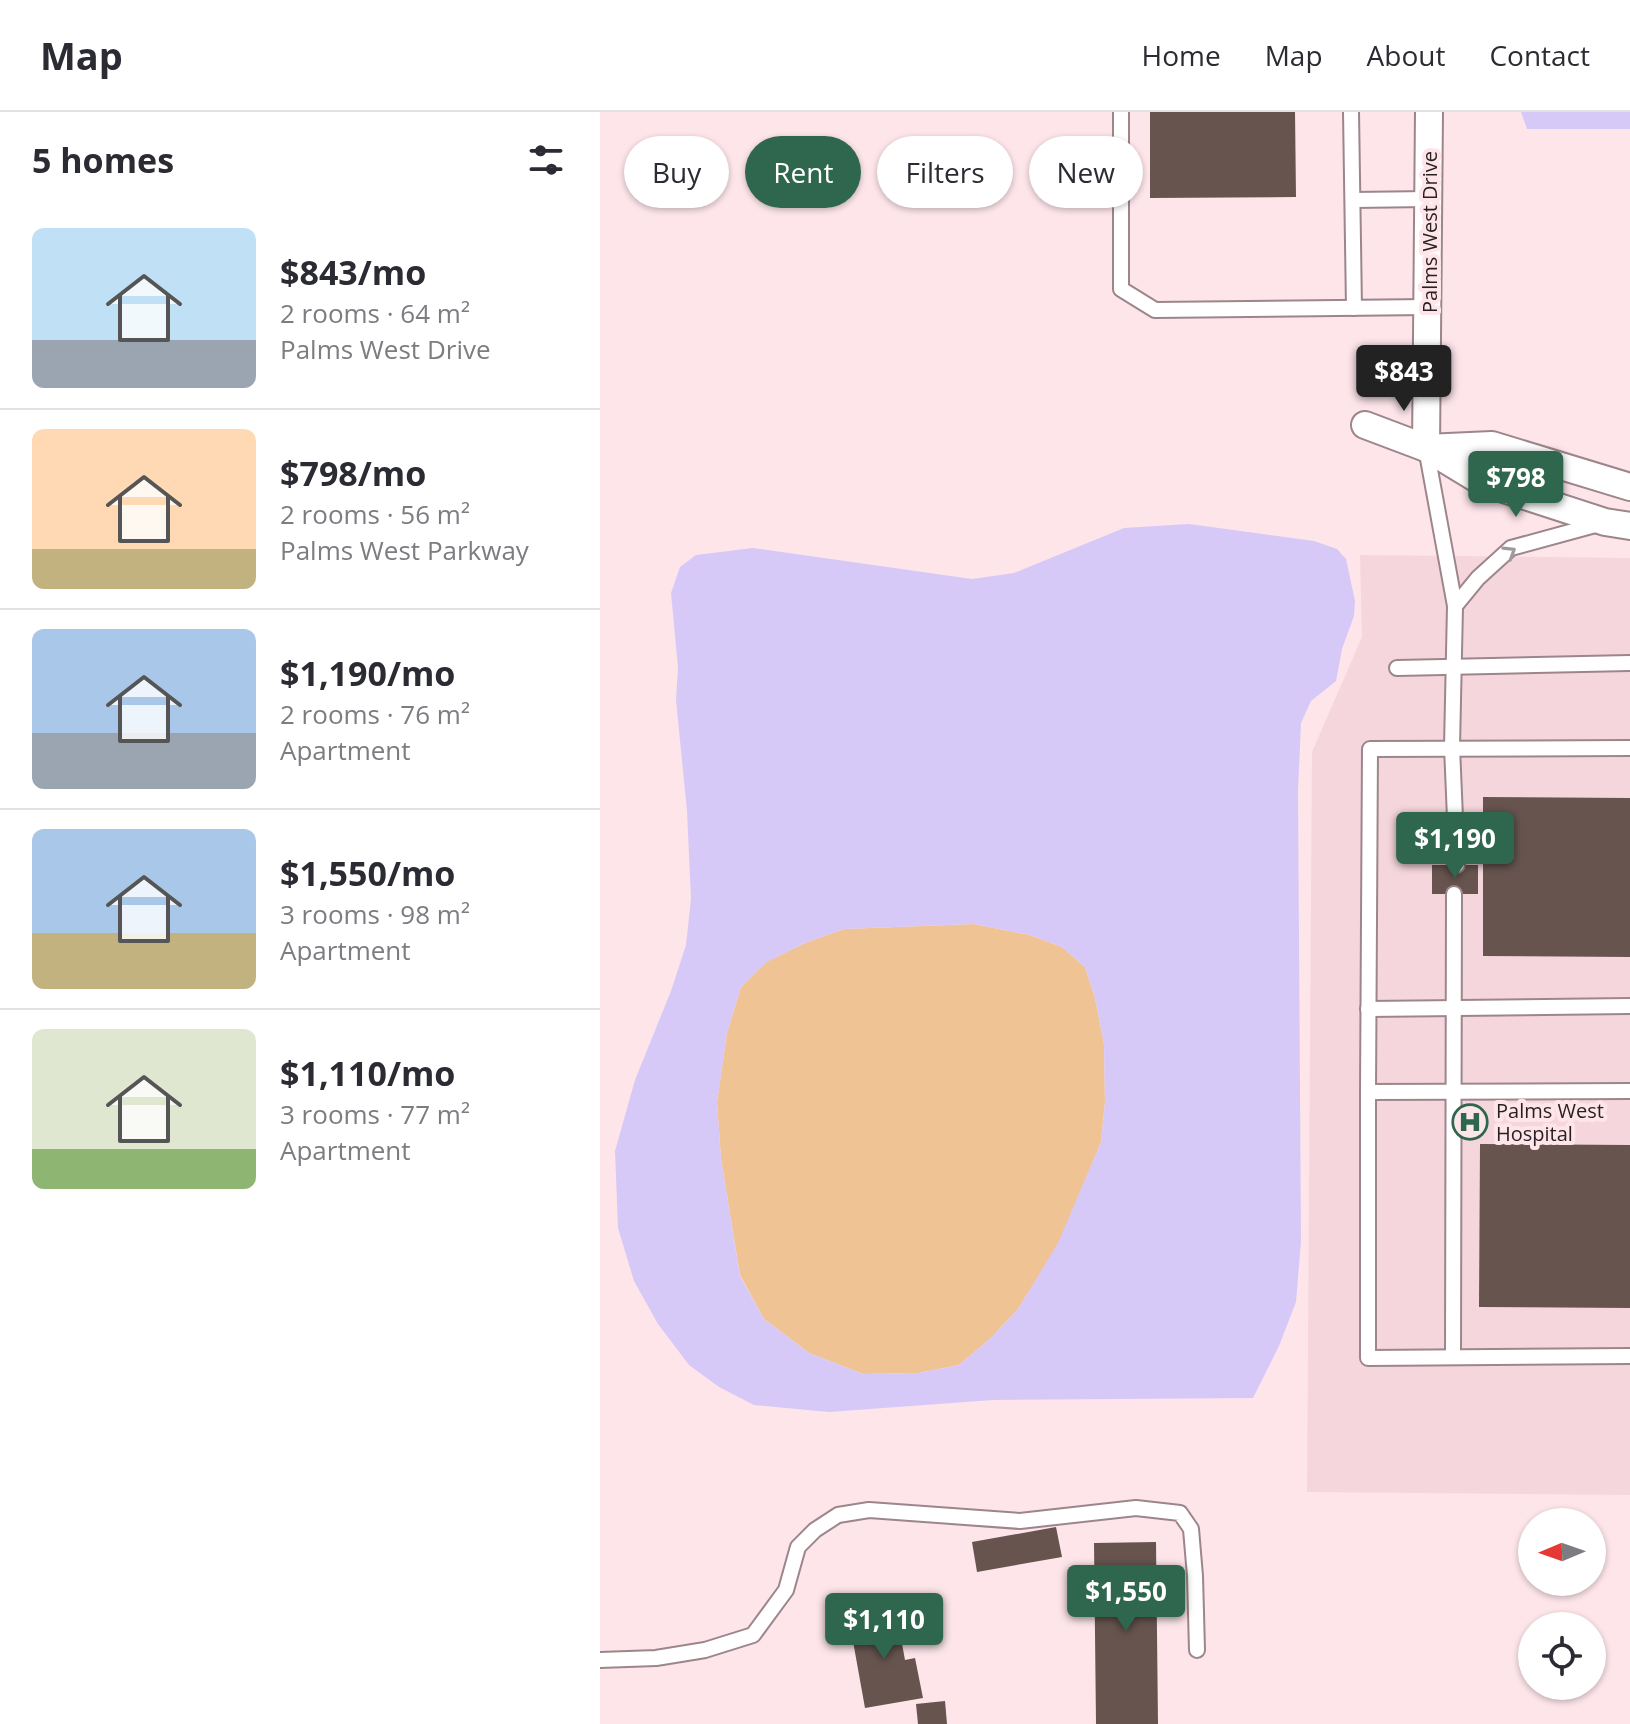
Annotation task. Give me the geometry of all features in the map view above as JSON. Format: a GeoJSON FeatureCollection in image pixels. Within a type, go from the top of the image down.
{"type":"FeatureCollection","features":[{"type":"Feature","properties":{"kind":"street","name":"Palms West Drive"},"geometry":{"type":"LineString","coordinates":[[1426,448],[1429,112]]}},
{"type":"Feature","properties":{"kind":"street"},"geometry":{"type":"LineString","coordinates":[[1365,425],[1426,448],[1482,482],[1617,524]]}},
{"type":"Feature","properties":{"kind":"street"},"geometry":{"type":"LineString","coordinates":[[1426,448],[1492,445],[1630,487]]}},
{"type":"Feature","properties":{"kind":"lane"},"geometry":{"type":"LineString","coordinates":[[1121,112],[1121,289],[1155,310],[1428,307]]}},
{"type":"Feature","properties":{"kind":"lane"},"geometry":{"type":"LineString","coordinates":[[1351,112],[1354,308]]}},
{"type":"Feature","properties":{"kind":"lane"},"geometry":{"type":"LineString","coordinates":[[1353,200],[1429,199]]}},
{"type":"Feature","properties":{"kind":"lane"},"geometry":{"type":"LineString","coordinates":[[1426,448],[1455,606],[1452,747],[1457,865]]}},
{"type":"Feature","properties":{"kind":"lane"},"geometry":{"type":"LineString","coordinates":[[1455,606],[1478,578],[1511,548],[1617,524]]}},
{"type":"Feature","properties":{"kind":"lane"},"geometry":{"type":"LineString","coordinates":[[1397,668],[1630,663]]}},
{"type":"Feature","properties":{"kind":"lane"},"geometry":{"type":"LineString","coordinates":[[1630,748],[1370,749],[1368,1358],[1630,1356]]}},
{"type":"Feature","properties":{"kind":"lane"},"geometry":{"type":"LineString","coordinates":[[1453,1356],[1454,894]]}},
{"type":"Feature","properties":{"kind":"lane"},"geometry":{"type":"LineString","coordinates":[[1368,1009],[1630,1006]]}},
{"type":"Feature","properties":{"kind":"lane"},"geometry":{"type":"LineString","coordinates":[[1368,1092],[1630,1091]]}},
{"type":"Feature","properties":{"kind":"lane"},"geometry":{"type":"LineString","coordinates":[[600,1660],[656,1658],[705,1650],[753,1635],[786,1590],[798,1547],[815,1530],[838,1515],[869,1510],[1020,1521],[1136,1508],[1180,1513],[1191,1529],[1197,1650]]}},
{"type":"Feature","properties":{"kind":"shaded area"},"geometry":{"type":"Polygon","coordinates":[[[1521,112],[1630,112],[1630,129],[1527,129],[1521,112]]]}},
{"type":"Feature","properties":{"kind":"shaded area"},"geometry":{"type":"Polygon","coordinates":[[[1189,524],[1314,541],[1337,549],[1346,559],[1355,601],[1354,616],[1342,649],[1336,681],[1311,701],[1301,723],[1298,791],[1301,1241],[1296,1302],[1279,1346],[1253,1398],[993,1400],[829,1412],[754,1405],[719,1387],[689,1365],[658,1324],[634,1281],[618,1228],[615,1151],[635,1080],[686,945],[691,899],[671,593],[680,567],[696,555],[753,548],[972,579],[1014,573],[1124,528],[1189,524]],[[974,924],[844,929],[805,943],[767,962],[741,987],[727,1033],[717,1103],[721,1159],[740,1276],[764,1319],[809,1353],[863,1374],[918,1373],[959,1365],[991,1338],[1018,1309],[1058,1243],[1101,1142],[1105,1102],[1104,1044],[1085,967],[1062,947],[1030,935],[974,924]]]}},
{"type":"Feature","properties":{"kind":"shaded area","name":"Palms West Hospital"},"geometry":{"type":"Polygon","coordinates":[[[1360,555],[1630,558],[1630,1495],[1307,1492],[1312,752],[1362,637],[1360,555]]]}},
{"type":"Feature","properties":{"kind":"shaded area"},"geometry":{"type":"Polygon","coordinates":[[[974,924],[1030,935],[1062,947],[1085,967],[1104,1044],[1105,1102],[1101,1142],[1059,1243],[1018,1309],[991,1338],[959,1365],[918,1373],[863,1374],[809,1353],[764,1319],[740,1275],[721,1159],[717,1102],[727,1033],[741,987],[766,962],[805,943],[844,929],[974,924]]]}},
{"type":"Feature","properties":{"kind":"building"},"geometry":{"type":"Polygon","coordinates":[[[1150,112],[1295,112],[1296,197],[1150,198],[1150,112]]]}},
{"type":"Feature","properties":{"kind":"building"},"geometry":{"type":"Polygon","coordinates":[[[1483,797],[1630,798],[1630,957],[1483,956],[1483,797]]]}},
{"type":"Feature","properties":{"kind":"building"},"geometry":{"type":"Polygon","coordinates":[[[1432,865],[1478,865],[1478,894],[1432,894],[1432,865]]]}},
{"type":"Feature","properties":{"kind":"building"},"geometry":{"type":"Polygon","coordinates":[[[1480,1144],[1630,1145],[1630,1308],[1479,1307],[1480,1144]]]}},
{"type":"Feature","properties":{"kind":"building"},"geometry":{"type":"Polygon","coordinates":[[[1056,1527],[1062,1557],[977,1572],[972,1542],[1056,1527]]]}},
{"type":"Feature","properties":{"kind":"building"},"geometry":{"type":"Polygon","coordinates":[[[1156,1542],[1158,1724],[1096,1724],[1094,1543],[1156,1542]]]}},
{"type":"Feature","properties":{"kind":"building"},"geometry":{"type":"Polygon","coordinates":[[[896,1611],[905,1660],[915,1658],[923,1698],[865,1708],[849,1619],[896,1611]]]}},
{"type":"Feature","properties":{"kind":"building"},"geometry":{"type":"Polygon","coordinates":[[[945,1701],[947,1724],[918,1724],[916,1704],[945,1701]]]}},
{"type":"Feature","properties":{"kind":"place","name":"Palms West Hospital"},"geometry":{"type":"Point","coordinates":[1470,1122]}}]}
